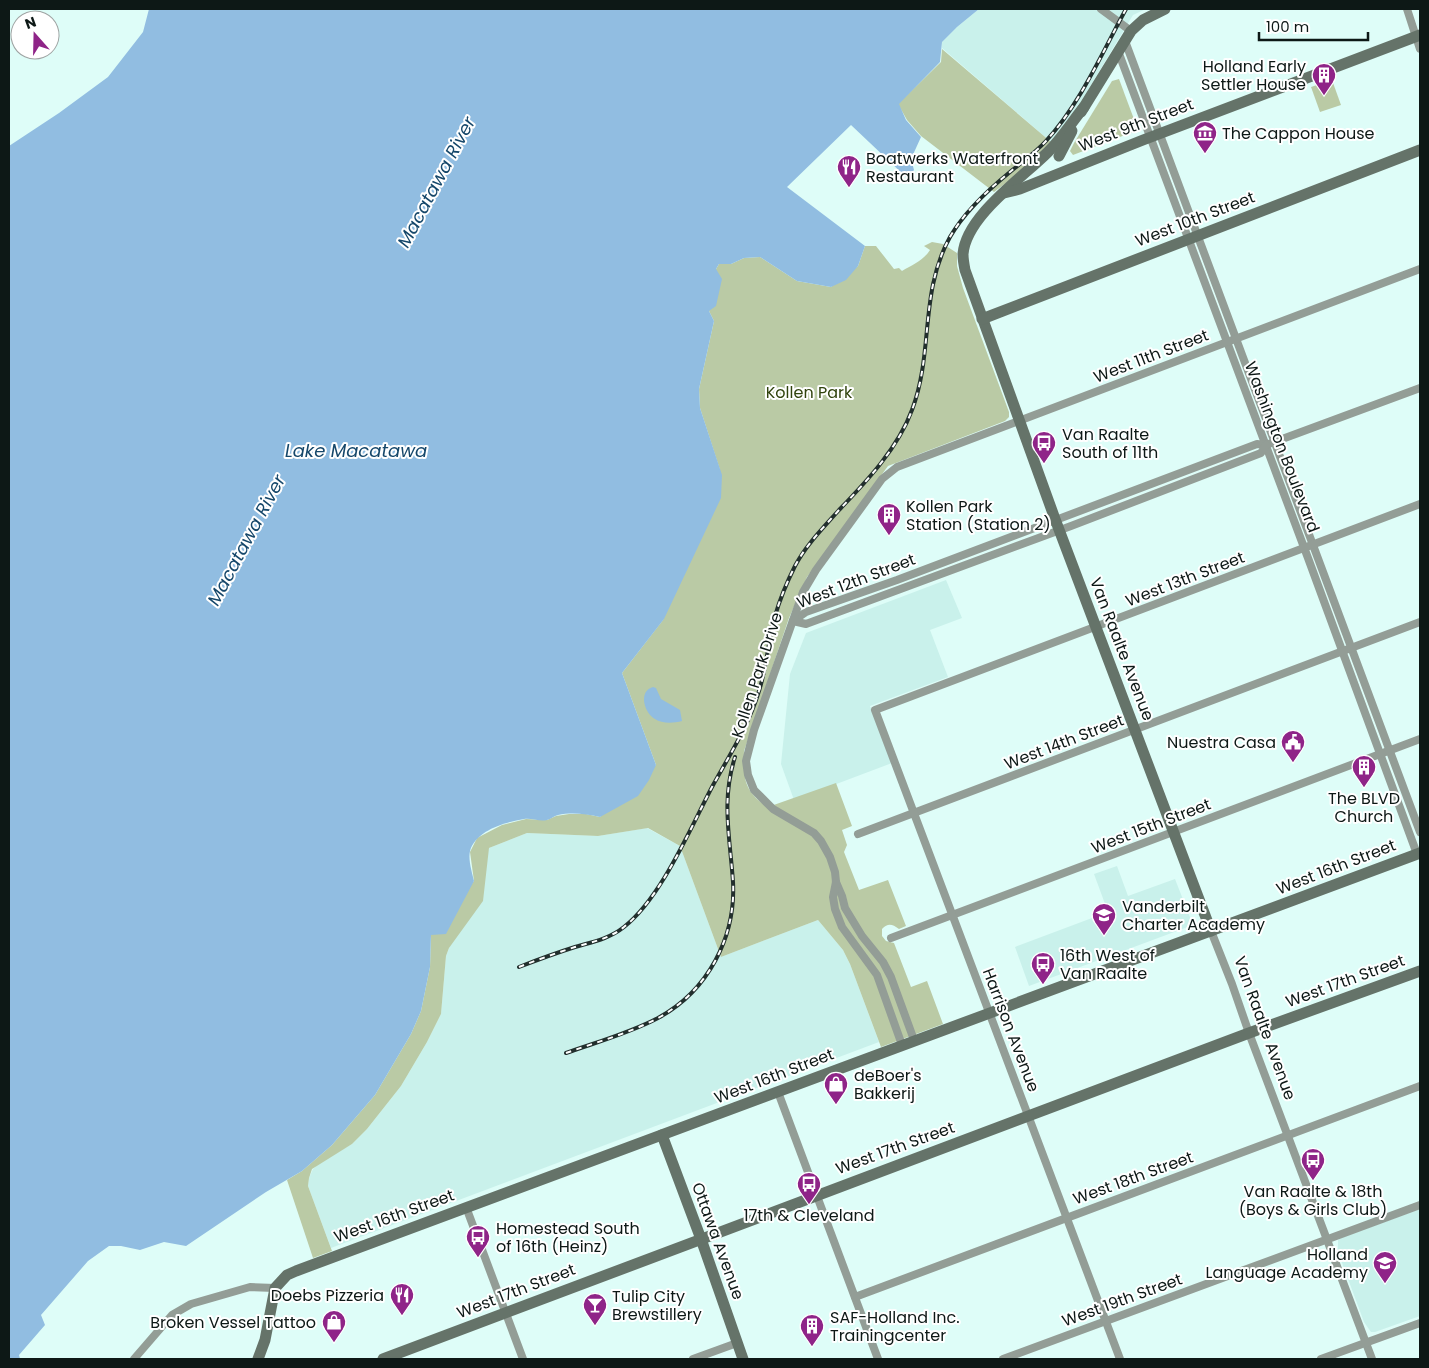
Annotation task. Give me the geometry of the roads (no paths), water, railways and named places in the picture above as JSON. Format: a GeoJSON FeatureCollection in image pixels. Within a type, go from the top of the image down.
{"type":"FeatureCollection","features":[{"type":"Feature","properties":{"kind":"street"},"geometry":{"type":"LineString","coordinates":[[1102,9],[1128,36]]}},
{"type":"Feature","properties":{"kind":"street"},"geometry":{"type":"LineString","coordinates":[[1004,193],[1054,154],[1128,36],[1149,16],[1166,9]]}},
{"type":"Feature","properties":{"kind":"street"},"geometry":{"type":"LineString","coordinates":[[1407,9],[1419,35],[1420,49]]}},
{"type":"Feature","properties":{"kind":"street","name":"West 9th Street"},"geometry":{"type":"LineString","coordinates":[[1004,193],[1020,189],[1074,166],[1419,35]]}},
{"type":"Feature","properties":{"kind":"street","name":"Washington Boulevard"},"geometry":{"type":"LineString","coordinates":[[1128,36],[1155,135]]}},
{"type":"Feature","properties":{"kind":"street","name":"Washington Boulevard"},"geometry":{"type":"LineString","coordinates":[[1118,51],[1155,135],[1193,238],[1227,341],[1342,652],[1419,853]]}},
{"type":"Feature","properties":{"kind":"street","name":"West 10th Street"},"geometry":{"type":"LineString","coordinates":[[982,318],[1420,150]]}},
{"type":"Feature","properties":{"kind":"street"},"geometry":{"type":"LineString","coordinates":[[1054,154],[1066,163],[1074,166]]}},
{"type":"Feature","properties":{"kind":"street","name":"Van Raalte Avenue"},"geometry":{"type":"LineString","coordinates":[[1004,193],[983,213],[972,229],[963,254],[964,270],[1057,525],[1232,984],[1372,1359]]}},
{"type":"Feature","properties":{"kind":"street","name":"Washington Boulevard"},"geometry":{"type":"LineString","coordinates":[[1193,238],[1236,338],[1276,442],[1420,832]]}},
{"type":"Feature","properties":{"kind":"street","name":"West 11th Street"},"geometry":{"type":"LineString","coordinates":[[892,470],[1019,420],[1420,269]]}},
{"type":"Feature","properties":{"kind":"street","name":"West 12th Street"},"geometry":{"type":"LineString","coordinates":[[793,621],[806,624],[1257,444],[1266,445],[1276,442],[1420,388]]}},
{"type":"Feature","properties":{"kind":"street","name":"West 12th Street"},"geometry":{"type":"LineString","coordinates":[[793,621],[806,612],[1260,453],[1266,445]]}},
{"type":"Feature","properties":{"kind":"street","name":"Kollen Park Drive"},"geometry":{"type":"LineString","coordinates":[[892,470],[882,479],[816,570],[803,592],[754,730],[746,761],[748,775],[754,790],[773,809],[814,833],[821,841],[830,857],[836,882],[849,915],[862,936],[884,962],[914,1040]]}},
{"type":"Feature","properties":{"kind":"street","name":"West 13th Street"},"geometry":{"type":"LineString","coordinates":[[875,710],[1420,504]]}},
{"type":"Feature","properties":{"kind":"street","name":"West 14th Street"},"geometry":{"type":"LineString","coordinates":[[858,834],[1420,622]]}},
{"type":"Feature","properties":{"kind":"street","name":"Harrison Avenue"},"geometry":{"type":"LineString","coordinates":[[875,710],[954,915],[1120,1359]]}},
{"type":"Feature","properties":{"kind":"street","name":"West 15th Street"},"geometry":{"type":"LineString","coordinates":[[891,938],[1420,739]]}},
{"type":"Feature","properties":{"kind":"street","name":"West 16th Street"},"geometry":{"type":"LineString","coordinates":[[275,1288],[287,1275],[296,1271],[1419,853]]}},
{"type":"Feature","properties":{"kind":"street","name":"Kollen Park Drive"},"geometry":{"type":"LineString","coordinates":[[836,882],[833,897],[835,909],[842,927],[877,975],[902,1045]]}},
{"type":"Feature","properties":{"kind":"street","name":"West 17th Street"},"geometry":{"type":"LineString","coordinates":[[383,1359],[816,1195],[1420,971]]}},
{"type":"Feature","properties":{"kind":"street","name":"West 18th Street"},"geometry":{"type":"LineString","coordinates":[[855,1297],[1420,1086]]}},
{"type":"Feature","properties":{"kind":"street"},"geometry":{"type":"LineString","coordinates":[[778,1092],[878,1359]]}},
{"type":"Feature","properties":{"kind":"street","name":"Ottawa Avenue"},"geometry":{"type":"LineString","coordinates":[[662,1135],[743,1359]]}},
{"type":"Feature","properties":{"kind":"street","name":"West 19th Street"},"geometry":{"type":"LineString","coordinates":[[1003,1359],[1420,1205]]}},
{"type":"Feature","properties":{"kind":"street"},"geometry":{"type":"LineString","coordinates":[[466,1207],[522,1359]]}},
{"type":"Feature","properties":{"kind":"street"},"geometry":{"type":"LineString","coordinates":[[134,1359],[172,1315],[191,1304],[250,1287],[275,1288],[267,1333],[258,1359]]}},
{"type":"Feature","properties":{"kind":"street"},"geometry":{"type":"LineString","coordinates":[[1321,1359],[1420,1323]]}},
{"type":"Feature","properties":{"kind":"street"},"geometry":{"type":"LineString","coordinates":[[693,1359],[737,1343]]}},
{"type":"Feature","properties":{"kind":"water","name":"Lake Macatawa"},"geometry":{"type":"Polygon","coordinates":[[[149,9],[979,9],[942,42],[940,62],[899,104],[906,120],[921,137],[911,159],[914,170],[907,178],[851,125],[787,187],[865,246],[858,266],[846,280],[831,287],[797,281],[760,257],[744,258],[731,264],[719,264],[716,269],[722,279],[716,306],[709,311],[714,321],[699,389],[700,408],[722,475],[721,498],[664,619],[622,673],[656,765],[638,796],[600,817],[568,814],[558,815],[548,820],[524,819],[492,828],[478,838],[470,851],[470,866],[474,881],[446,934],[431,935],[430,967],[421,1011],[411,1034],[375,1095],[332,1145],[302,1171],[266,1192],[186,1246],[164,1242],[140,1250],[121,1246],[109,1246],[88,1261],[41,1315],[45,1325],[19,1355],[20,1359],[9,1359],[9,146],[59,113],[108,77],[143,32],[149,9]]]}},
{"type":"Feature","properties":{"kind":"water"},"geometry":{"type":"Polygon","coordinates":[[[656,688],[661,699],[680,710],[682,721],[672,723],[658,721],[651,716],[644,702],[644,697],[648,689],[656,688]]]}},
{"type":"Feature","properties":{"kind":"railway"},"geometry":{"type":"LineString","coordinates":[[519,967],[600,940],[618,931],[638,914],[662,881],[674,862],[750,716],[762,682],[775,616],[795,566],[815,537],[881,463],[899,438],[906,424],[919,388],[934,280],[940,258],[950,237],[977,202],[1038,149],[1058,127],[1090,78],[1126,9]]}},
{"type":"Feature","properties":{"kind":"railway"},"geometry":{"type":"LineString","coordinates":[[566,1053],[625,1033],[658,1018],[676,1007],[704,978],[715,961],[730,923],[733,903],[727,804],[728,789],[735,757]]}},
{"type":"Feature","properties":{"kind":"place","name":"Holland Early Settler House"},"geometry":{"type":"Point","coordinates":[1324,96]}},
{"type":"Feature","properties":{"kind":"place","name":"The Cappon House"},"geometry":{"type":"Point","coordinates":[1205,154]}},
{"type":"Feature","properties":{"kind":"place","name":"Boatwerks Waterfront Restaurant"},"geometry":{"type":"Point","coordinates":[849,188]}},
{"type":"Feature","properties":{"kind":"place","name":"Van Raalte South of 11th"},"geometry":{"type":"Point","coordinates":[1044,464]}},
{"type":"Feature","properties":{"kind":"place","name":"Kollen Park Station (Station 2)"},"geometry":{"type":"Point","coordinates":[889,536]}},
{"type":"Feature","properties":{"kind":"place","name":"Nuestra Casa"},"geometry":{"type":"Point","coordinates":[1293,763]}},
{"type":"Feature","properties":{"kind":"place","name":"The BLVD Church"},"geometry":{"type":"Point","coordinates":[1364,788]}},
{"type":"Feature","properties":{"kind":"place","name":"Vanderbilt Charter Academy"},"geometry":{"type":"Point","coordinates":[1104,936]}},
{"type":"Feature","properties":{"kind":"place","name":"16th West of Van Raalte"},"geometry":{"type":"Point","coordinates":[1043,985]}},
{"type":"Feature","properties":{"kind":"place","name":"deBoer's Bakkerij"},"geometry":{"type":"Point","coordinates":[836,1105]}},
{"type":"Feature","properties":{"kind":"place","name":"Van Raalte & 18th (Boys & Girls Club)"},"geometry":{"type":"Point","coordinates":[1313,1181]}},
{"type":"Feature","properties":{"kind":"place","name":"17th & Cleveland"},"geometry":{"type":"Point","coordinates":[809,1205]}},
{"type":"Feature","properties":{"kind":"place","name":"Homestead South of 16th (Heinz)"},"geometry":{"type":"Point","coordinates":[478,1258]}},
{"type":"Feature","properties":{"kind":"place","name":"Holland Language Academy"},"geometry":{"type":"Point","coordinates":[1385,1284]}},
{"type":"Feature","properties":{"kind":"place","name":"Doebs Pizzeria"},"geometry":{"type":"Point","coordinates":[402,1316]}},
{"type":"Feature","properties":{"kind":"place","name":"Tulip City Brewstillery"},"geometry":{"type":"Point","coordinates":[595,1326]}},
{"type":"Feature","properties":{"kind":"place","name":"Broken Vessel Tattoo"},"geometry":{"type":"Point","coordinates":[334,1343]}},
{"type":"Feature","properties":{"kind":"place","name":"SAF-Holland Inc. Trainingcenter"},"geometry":{"type":"Point","coordinates":[812,1347]}},
{"type":"Feature","properties":{"kind":"water label","name":"Macatawa River"},"geometry":{"type":"Point","coordinates":[436,182]}},
{"type":"Feature","properties":{"kind":"water label","name":"Macatawa River"},"geometry":{"type":"Point","coordinates":[246,540]}},
{"type":"Feature","properties":{"kind":"park label","name":"Kollen Park"},"geometry":{"type":"Point","coordinates":[809,392]}}]}
